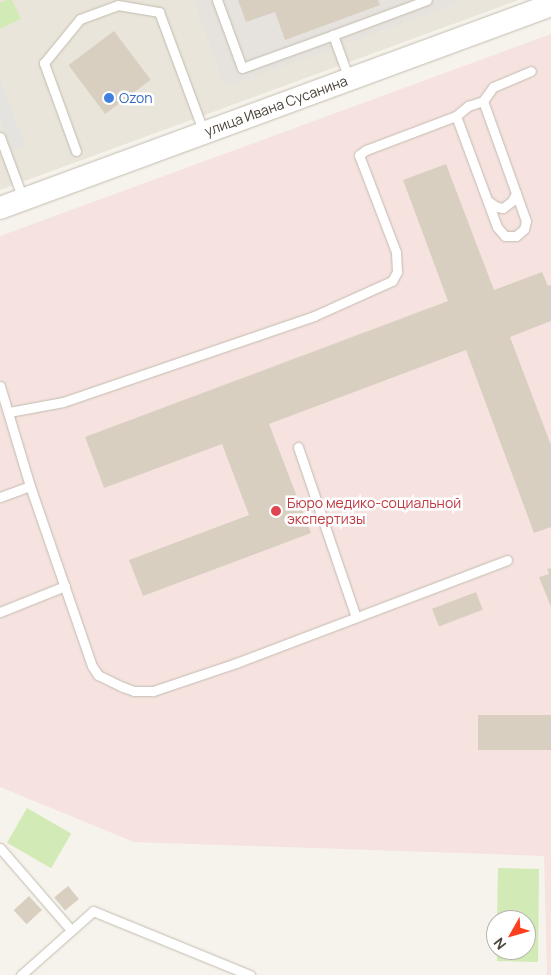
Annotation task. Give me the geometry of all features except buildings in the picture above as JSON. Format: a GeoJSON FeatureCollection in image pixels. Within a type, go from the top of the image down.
{"type":"FeatureCollection","features":[{"type":"Feature","properties":{"kind":"street","name":"улица Ивана Сусанина"},"geometry":{"type":"LineString","coordinates":[[0,208],[350,79],[545,4]]}},
{"type":"Feature","properties":{"kind":"lane"},"geometry":{"type":"LineString","coordinates":[[217,0],[242,68],[427,0]]}},
{"type":"Feature","properties":{"kind":"lane"},"geometry":{"type":"LineString","coordinates":[[76,151],[44,63],[80,19],[118,5],[159,12],[204,133]]}},
{"type":"Feature","properties":{"kind":"lane"},"geometry":{"type":"LineString","coordinates":[[333,35],[350,79]]}},
{"type":"Feature","properties":{"kind":"lane"},"geometry":{"type":"LineString","coordinates":[[9,412],[63,402],[314,316],[392,281],[397,272],[396,252],[359,155],[366,150],[456,116],[468,106],[484,100],[493,87],[532,71]]}},
{"type":"Feature","properties":{"kind":"lane"},"geometry":{"type":"LineString","coordinates":[[456,116],[500,232],[510,237],[516,236],[524,229],[526,220],[484,100]]}},
{"type":"Feature","properties":{"kind":"lane"},"geometry":{"type":"LineString","coordinates":[[0,137],[24,199]]}},
{"type":"Feature","properties":{"kind":"lane"},"geometry":{"type":"LineString","coordinates":[[488,201],[497,207],[503,208],[512,201],[516,193]]}},
{"type":"Feature","properties":{"kind":"lane"},"geometry":{"type":"LineString","coordinates":[[0,386],[30,486],[92,666],[98,675],[134,691],[153,691],[236,663],[507,560]]}},
{"type":"Feature","properties":{"kind":"lane"},"geometry":{"type":"LineString","coordinates":[[298,447],[356,617]]}},
{"type":"Feature","properties":{"kind":"lane"},"geometry":{"type":"LineString","coordinates":[[0,497],[30,486]]}},
{"type":"Feature","properties":{"kind":"lane"},"geometry":{"type":"LineString","coordinates":[[0,612],[65,586]]}},
{"type":"Feature","properties":{"kind":"lane"},"geometry":{"type":"LineString","coordinates":[[0,848],[71,930]]}},
{"type":"Feature","properties":{"kind":"lane"},"geometry":{"type":"LineString","coordinates":[[21,975],[93,911],[250,975]]}},
{"type":"Feature","properties":{"kind":"shaded area"},"geometry":{"type":"Polygon","coordinates":[[[0,0],[519,0],[0,190],[0,0]]]}},
{"type":"Feature","properties":{"kind":"shaded area"},"geometry":{"type":"Polygon","coordinates":[[[194,0],[455,0],[456,4],[225,87],[194,0]]]}},
{"type":"Feature","properties":{"kind":"shaded area","name":"Бюро медико-социальной экспертизы"},"geometry":{"type":"Polygon","coordinates":[[[551,34],[551,975],[547,975],[544,856],[134,842],[0,787],[0,236],[551,34]]]}},
{"type":"Feature","properties":{"kind":"shaded area"},"geometry":{"type":"Polygon","coordinates":[[[0,79],[25,145],[11,150],[0,120],[0,79]]]}},
{"type":"Feature","properties":{"kind":"green space"},"geometry":{"type":"Polygon","coordinates":[[[12,0],[21,19],[0,29],[0,3],[12,0]]]}},
{"type":"Feature","properties":{"kind":"green space"},"geometry":{"type":"Polygon","coordinates":[[[27,808],[71,834],[51,868],[7,843],[27,808]]]}},
{"type":"Feature","properties":{"kind":"green space"},"geometry":{"type":"Polygon","coordinates":[[[498,868],[539,869],[538,962],[497,961],[536,960],[536,910],[497,910],[498,868]]]}},
{"type":"Feature","properties":{"kind":"place","name":"Ozon"},"geometry":{"type":"Point","coordinates":[109,98]}},
{"type":"Feature","properties":{"kind":"place","name":"Бюро медико-социальной экспертизы"},"geometry":{"type":"Point","coordinates":[276,511]}}]}
